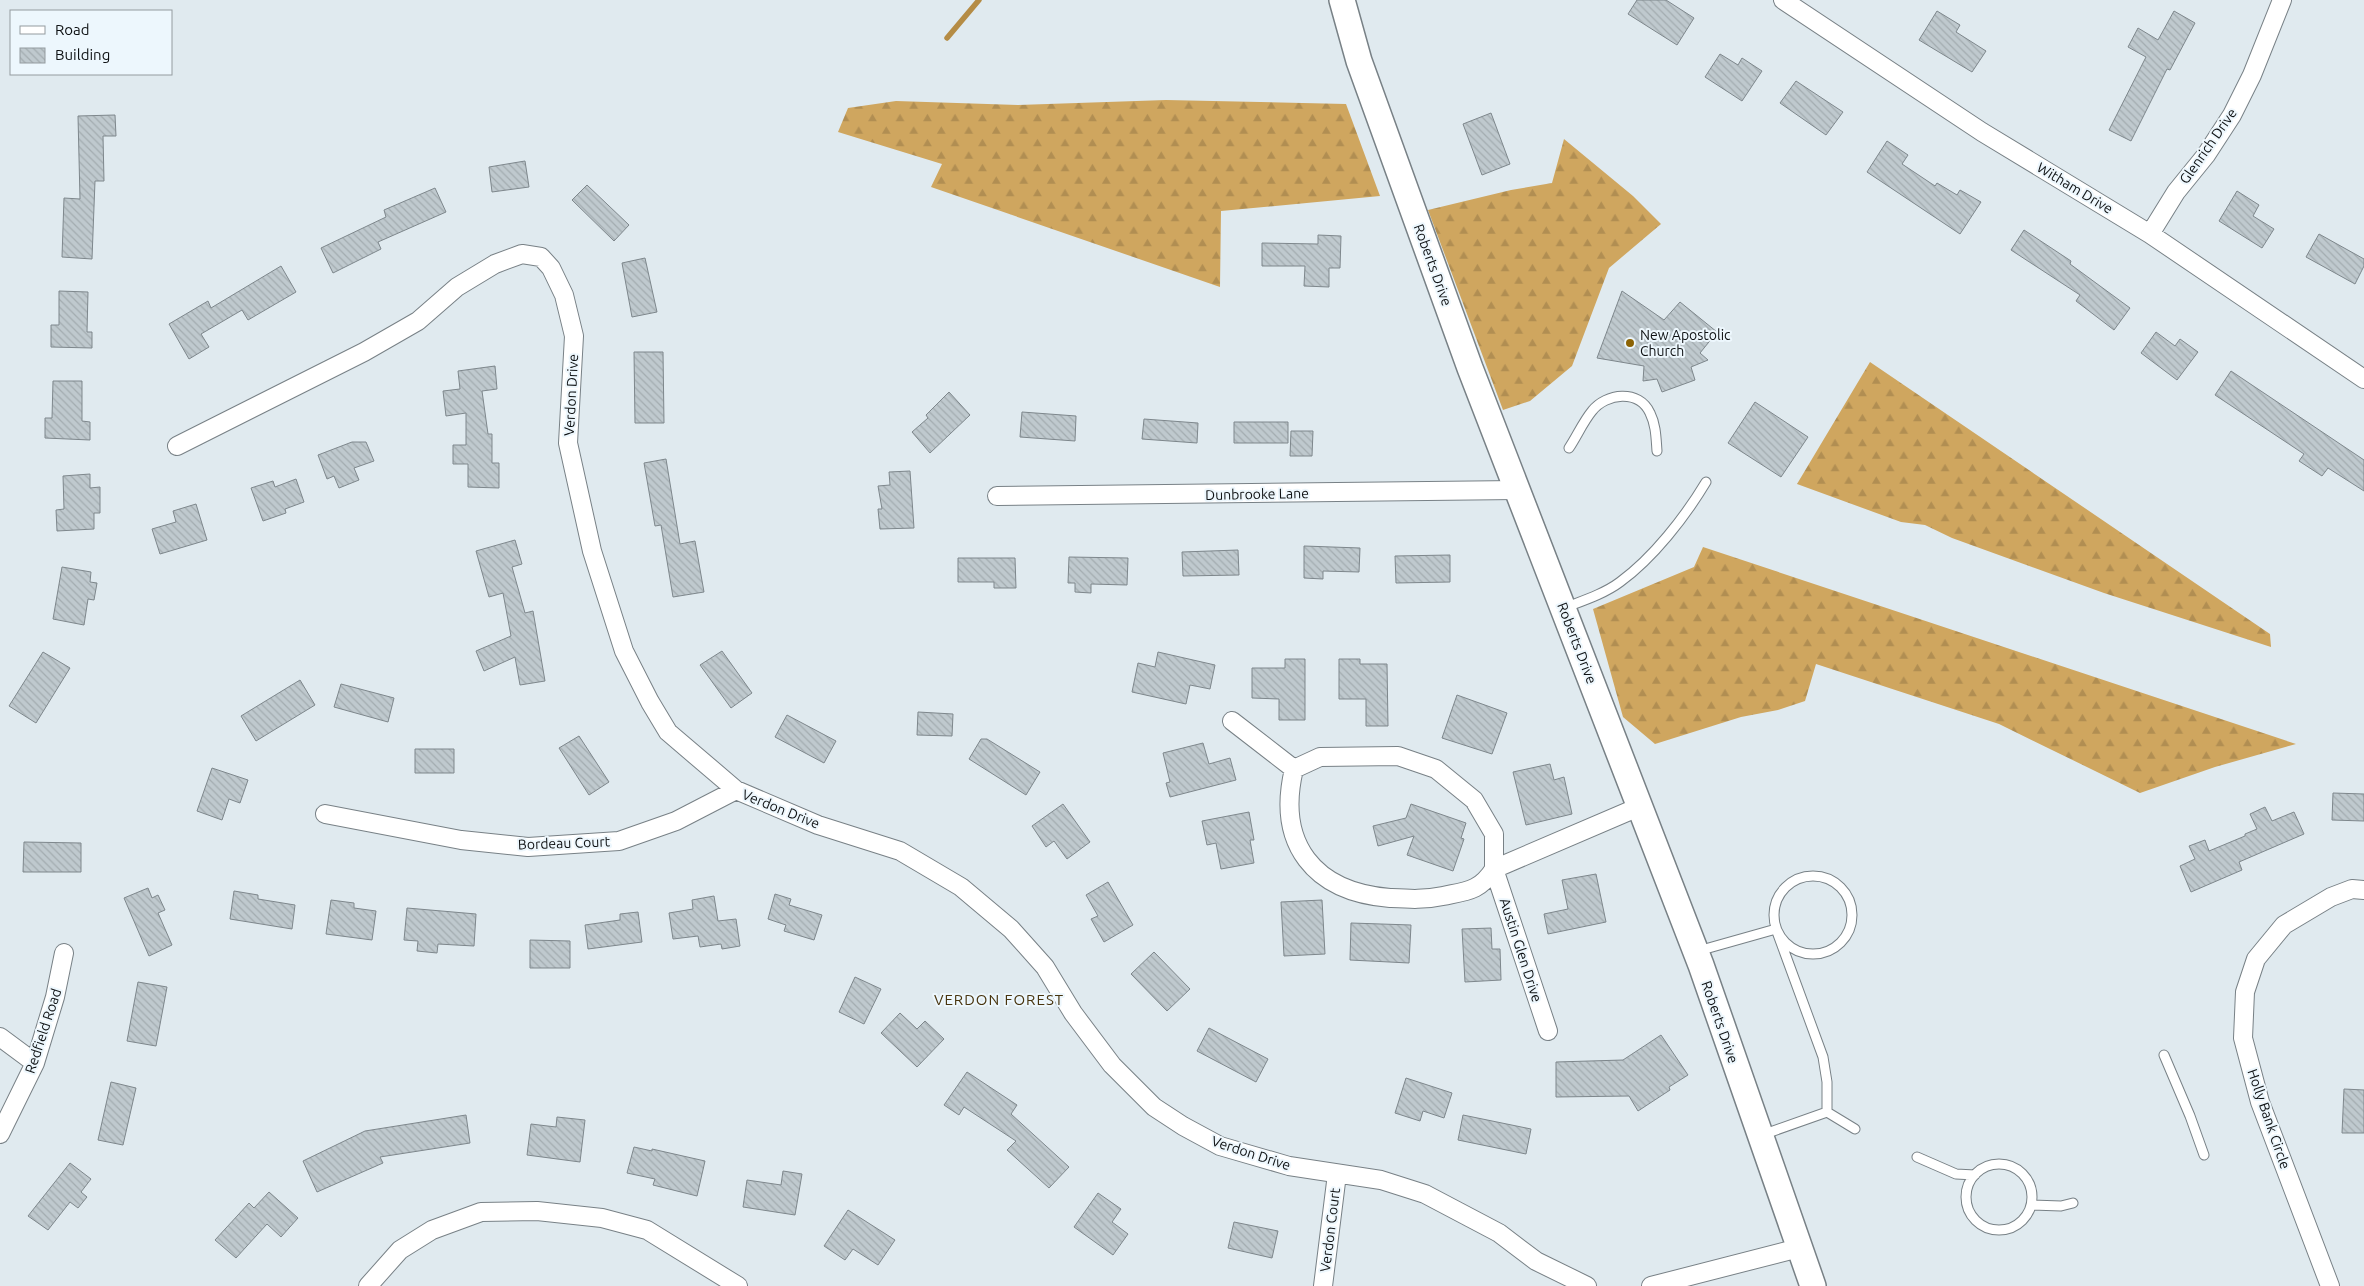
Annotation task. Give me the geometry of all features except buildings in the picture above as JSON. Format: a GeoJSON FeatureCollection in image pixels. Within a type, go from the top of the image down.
{"type":"FeatureCollection","features":[{"type":"Feature","properties":{"kind":"street","name":"Roberts Drive"},"geometry":{"type":"LineString","coordinates":[[1342,0],[1359,61],[1517,490],[1696,952],[1813,1286]]}},
{"type":"Feature","properties":{"kind":"street","name":"Witham Drive"},"geometry":{"type":"LineString","coordinates":[[1783,0],[1982,132],[2150,234],[2364,379]]}},
{"type":"Feature","properties":{"kind":"street","name":"Glenrich Drive"},"geometry":{"type":"LineString","coordinates":[[2150,234],[2176,192],[2206,155],[2232,115],[2252,75],[2282,0]]}},
{"type":"Feature","properties":{"kind":"street","name":"Verdon Drive"},"geometry":{"type":"LineString","coordinates":[[177,446],[364,352],[418,321],[457,287],[495,264],[522,254],[541,257],[551,268],[564,295],[574,336],[568,443],[592,551],[624,650],[650,702],[668,732],[736,790],[818,825],[900,851],[961,887],[1011,929],[1045,967],[1073,1013],[1112,1065],[1154,1106],[1183,1126],[1220,1146],[1289,1166],[1381,1180],[1425,1194],[1499,1233],[1536,1261],[1587,1286]]}},
{"type":"Feature","properties":{"kind":"street","name":"Dunbrooke Lane"},"geometry":{"type":"LineString","coordinates":[[997,496],[1517,490]]}},
{"type":"Feature","properties":{"kind":"street"},"geometry":{"type":"LineString","coordinates":[[1232,721],[1294,769],[1289,791],[1290,816],[1299,848],[1314,868],[1340,888],[1374,897],[1424,900],[1468,891],[1485,883],[1494,869],[1641,806]]}},
{"type":"Feature","properties":{"kind":"street","name":"Austin Glen Drive"},"geometry":{"type":"LineString","coordinates":[[1294,769],[1320,757],[1398,756],[1436,768],[1474,800],[1494,834],[1494,869],[1548,1031]]}},
{"type":"Feature","properties":{"kind":"street","name":"Bordeau Court"},"geometry":{"type":"LineString","coordinates":[[325,814],[461,840],[537,846],[619,841],[676,821],[736,790]]}},
{"type":"Feature","properties":{"kind":"street","name":"Holly Bank Circle"},"geometry":{"type":"LineString","coordinates":[[2330,1286],[2260,1102],[2244,1038],[2245,992],[2256,959],[2284,925],[2331,897],[2352,889],[2364,890]]}},
{"type":"Feature","properties":{"kind":"street","name":"Redfield Road"},"geometry":{"type":"LineString","coordinates":[[0,1134],[35,1063],[56,998],[64,953]]}},
{"type":"Feature","properties":{"kind":"street"},"geometry":{"type":"LineString","coordinates":[[0,1037],[35,1063]]}},
{"type":"Feature","properties":{"kind":"street","name":"Verdon Court"},"geometry":{"type":"LineString","coordinates":[[1323,1286],[1337,1174]]}},
{"type":"Feature","properties":{"kind":"street"},"geometry":{"type":"LineString","coordinates":[[368,1286],[400,1250],[432,1230],[481,1212],[537,1211],[602,1218],[647,1230],[738,1286]]}},
{"type":"Feature","properties":{"kind":"street"},"geometry":{"type":"LineString","coordinates":[[1651,1286],[1799,1248]]}},
{"type":"Feature","properties":{"kind":"lane"},"geometry":{"type":"LineString","coordinates":[[1569,448],[1593,410],[1615,395],[1624,395],[1641,401],[1650,412],[1655,427],[1657,451]]}},
{"type":"Feature","properties":{"kind":"lane"},"geometry":{"type":"LineString","coordinates":[[1563,608],[1619,583],[1638,566],[1692,506],[1706,482]]}},
{"type":"Feature","properties":{"kind":"lane"},"geometry":{"type":"LineString","coordinates":[[1776,929],[1783,940],[1799,951],[1818,954],[1830,950],[1841,943],[1849,933],[1853,920],[1852,907],[1848,895],[1840,885],[1822,877],[1802,877],[1791,883],[1781,892],[1775,904],[1774,917],[1776,929],[1823,1057],[1827,1082],[1827,1112]]}},
{"type":"Feature","properties":{"kind":"lane"},"geometry":{"type":"LineString","coordinates":[[1696,952],[1776,929]]}},
{"type":"Feature","properties":{"kind":"lane"},"geometry":{"type":"LineString","coordinates":[[2164,1054],[2204,1155]]}},
{"type":"Feature","properties":{"kind":"lane"},"geometry":{"type":"LineString","coordinates":[[1827,1112],[1855,1129]]}},
{"type":"Feature","properties":{"kind":"lane"},"geometry":{"type":"LineString","coordinates":[[1759,1136],[1827,1112]]}},
{"type":"Feature","properties":{"kind":"lane"},"geometry":{"type":"LineString","coordinates":[[1917,1157],[1956,1174],[1975,1175]]}},
{"type":"Feature","properties":{"kind":"lane"},"geometry":{"type":"LineString","coordinates":[[1994,1165],[2014,1168],[2023,1175],[2029,1184],[2032,1194],[2031,1205],[2023,1219],[2010,1228],[1999,1230],[1979,1223],[1971,1215],[1966,1200],[1969,1184],[1975,1175],[1983,1169],[1994,1165]]}},
{"type":"Feature","properties":{"kind":"lane"},"geometry":{"type":"LineString","coordinates":[[2031,1205],[2061,1206],[2073,1203]]}},
{"type":"Feature","properties":{"kind":"green space"},"geometry":{"type":"Polygon","coordinates":[[[1166,100],[1346,104],[1380,196],[1221,211],[1220,287],[931,187],[942,164],[838,132],[848,108],[896,101],[1018,105],[1166,100]]]}},
{"type":"Feature","properties":{"kind":"green space"},"geometry":{"type":"Polygon","coordinates":[[[1564,139],[1633,196],[1661,224],[1609,268],[1572,366],[1530,401],[1503,410],[1428,210],[1511,190],[1552,183],[1564,139]]]}},
{"type":"Feature","properties":{"kind":"green space"},"geometry":{"type":"Polygon","coordinates":[[[1870,362],[2270,634],[2271,647],[2104,593],[1952,538],[1925,525],[1901,522],[1797,484],[1870,362]]]}},
{"type":"Feature","properties":{"kind":"green space"},"geometry":{"type":"Polygon","coordinates":[[[1703,547],[2296,744],[2215,767],[2140,793],[1999,724],[1816,664],[1805,701],[1778,710],[1741,717],[1655,744],[1623,717],[1593,609],[1694,567],[1703,547]]]}},
{"type":"Feature","properties":{"kind":"waterway"},"geometry":{"type":"LineString","coordinates":[[947,38],[979,0]]}},
{"type":"Feature","properties":{"kind":"place","name":"New Apostolic Church"},"geometry":{"type":"Point","coordinates":[1630,343]}},
{"type":"Feature","properties":{"kind":"district","name":"VERDON FOREST"},"geometry":{"type":"Point","coordinates":[999,1000]}}]}
